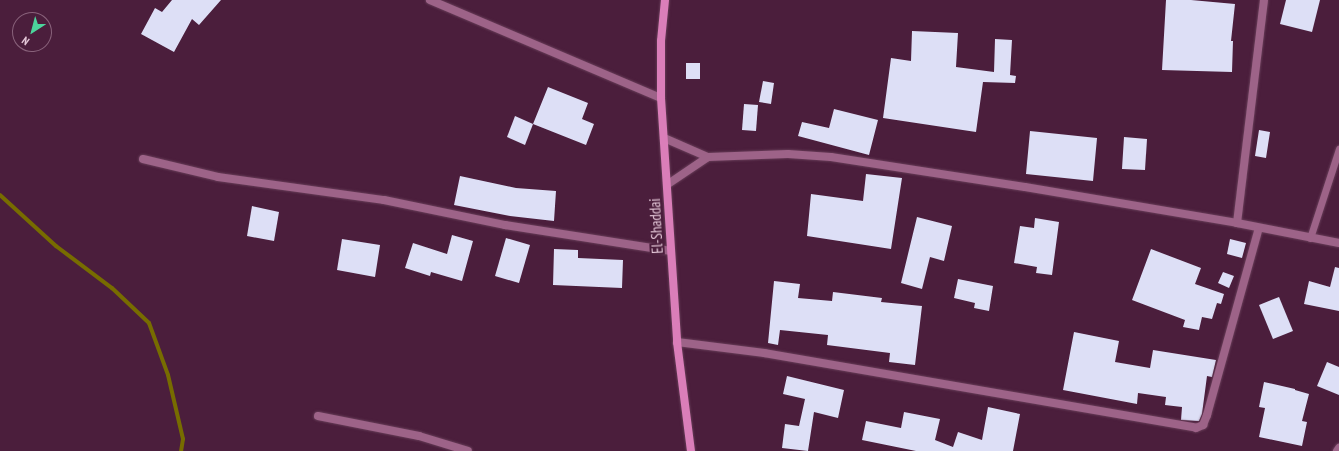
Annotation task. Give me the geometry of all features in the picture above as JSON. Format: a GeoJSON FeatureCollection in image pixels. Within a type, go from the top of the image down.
{"type":"FeatureCollection","features":[{"type":"Feature","properties":{"kind":"street"},"geometry":{"type":"LineString","coordinates":[[430,0],[661,98]]}},
{"type":"Feature","properties":{"kind":"street","name":"El-Shaddai"},"geometry":{"type":"LineString","coordinates":[[665,0],[661,41],[661,98],[668,184],[677,342],[691,451]]}},
{"type":"Feature","properties":{"kind":"street"},"geometry":{"type":"LineString","coordinates":[[1237,223],[1264,0]]}},
{"type":"Feature","properties":{"kind":"street"},"geometry":{"type":"LineString","coordinates":[[664,138],[708,157],[788,154],[831,157],[1025,187],[1237,223],[1339,243]]}},
{"type":"Feature","properties":{"kind":"street"},"geometry":{"type":"LineString","coordinates":[[668,184],[708,157]]}},
{"type":"Feature","properties":{"kind":"street"},"geometry":{"type":"LineString","coordinates":[[143,159],[218,177],[384,200],[505,225],[671,251]]}},
{"type":"Feature","properties":{"kind":"street"},"geometry":{"type":"LineString","coordinates":[[677,342],[764,353],[1196,428],[1202,425],[1207,415],[1259,228]]}},
{"type":"Feature","properties":{"kind":"street"},"geometry":{"type":"LineString","coordinates":[[318,416],[419,436],[468,451]]}},
{"type":"Feature","properties":{"kind":"lane"},"geometry":{"type":"LineString","coordinates":[[1310,238],[1339,149]]}},
{"type":"Feature","properties":{"kind":"building"},"geometry":{"type":"Polygon","coordinates":[[[172,0],[221,0],[199,25],[192,19],[174,52],[141,34],[155,8],[162,12],[172,0]]]}},
{"type":"Feature","properties":{"kind":"building"},"geometry":{"type":"Polygon","coordinates":[[[1166,0],[1191,0],[1235,4],[1231,41],[1233,41],[1232,72],[1162,70],[1166,0]]]}},
{"type":"Feature","properties":{"kind":"building"},"geometry":{"type":"Polygon","coordinates":[[[1286,0],[1320,0],[1312,32],[1280,24],[1286,0]]]}},
{"type":"Feature","properties":{"kind":"building"},"geometry":{"type":"Polygon","coordinates":[[[912,31],[958,33],[956,67],[994,72],[995,39],[1012,40],[1010,75],[1016,76],[1015,83],[983,82],[976,132],[883,118],[891,58],[911,61],[912,31]]]}},
{"type":"Feature","properties":{"kind":"building"},"geometry":{"type":"Polygon","coordinates":[[[686,63],[700,63],[700,79],[686,79],[686,63]]]}},
{"type":"Feature","properties":{"kind":"building"},"geometry":{"type":"Polygon","coordinates":[[[763,81],[774,83],[771,104],[759,102],[763,81]]]}},
{"type":"Feature","properties":{"kind":"building"},"geometry":{"type":"Polygon","coordinates":[[[548,87],[588,103],[582,119],[594,124],[586,145],[533,124],[548,87]]]}},
{"type":"Feature","properties":{"kind":"building"},"geometry":{"type":"Polygon","coordinates":[[[744,104],[758,105],[756,131],[742,130],[744,104]]]}},
{"type":"Feature","properties":{"kind":"building"},"geometry":{"type":"Polygon","coordinates":[[[834,109],[878,120],[869,155],[798,136],[802,122],[829,128],[834,109]]]}},
{"type":"Feature","properties":{"kind":"building"},"geometry":{"type":"Polygon","coordinates":[[[515,116],[533,124],[525,145],[507,137],[515,116]]]}},
{"type":"Feature","properties":{"kind":"building"},"geometry":{"type":"Polygon","coordinates":[[[1259,130],[1270,132],[1266,158],[1255,156],[1259,130]]]}},
{"type":"Feature","properties":{"kind":"building"},"geometry":{"type":"Polygon","coordinates":[[[1030,131],[1097,138],[1093,181],[1026,174],[1030,131]]]}},
{"type":"Feature","properties":{"kind":"building"},"geometry":{"type":"Polygon","coordinates":[[[1124,137],[1147,139],[1145,170],[1122,169],[1124,137]]]}},
{"type":"Feature","properties":{"kind":"building"},"geometry":{"type":"Polygon","coordinates":[[[866,174],[902,178],[891,249],[807,236],[811,194],[863,201],[866,174]]]}},
{"type":"Feature","properties":{"kind":"building"},"geometry":{"type":"Polygon","coordinates":[[[460,176],[516,188],[556,191],[554,221],[510,216],[454,205],[460,176]]]}},
{"type":"Feature","properties":{"kind":"building"},"geometry":{"type":"Polygon","coordinates":[[[252,206],[279,212],[274,241],[247,236],[252,206]]]}},
{"type":"Feature","properties":{"kind":"building"},"geometry":{"type":"Polygon","coordinates":[[[917,217],[952,226],[944,261],[930,257],[922,289],[901,283],[917,217]]]}},
{"type":"Feature","properties":{"kind":"building"},"geometry":{"type":"Polygon","coordinates":[[[1035,218],[1059,222],[1052,275],[1036,273],[1037,267],[1014,263],[1020,226],[1034,228],[1035,218]]]}},
{"type":"Feature","properties":{"kind":"building"},"geometry":{"type":"Polygon","coordinates":[[[452,235],[473,241],[462,281],[431,272],[430,276],[405,268],[413,243],[447,254],[452,235]]]}},
{"type":"Feature","properties":{"kind":"building"},"geometry":{"type":"Polygon","coordinates":[[[506,238],[530,245],[519,283],[495,276],[506,238]]]}},
{"type":"Feature","properties":{"kind":"building"},"geometry":{"type":"Polygon","coordinates":[[[342,239],[380,245],[375,277],[337,270],[342,239]]]}},
{"type":"Feature","properties":{"kind":"building"},"geometry":{"type":"Polygon","coordinates":[[[1230,239],[1246,243],[1242,258],[1227,254],[1230,239]]]}},
{"type":"Feature","properties":{"kind":"building"},"geometry":{"type":"Polygon","coordinates":[[[554,249],[578,250],[578,258],[623,260],[622,288],[553,285],[554,249]]]}},
{"type":"Feature","properties":{"kind":"building"},"geometry":{"type":"Polygon","coordinates":[[[1151,249],[1201,268],[1195,284],[1224,294],[1221,304],[1217,303],[1212,319],[1202,317],[1199,330],[1183,327],[1185,320],[1132,300],[1151,249]]]}},
{"type":"Feature","properties":{"kind":"building"},"geometry":{"type":"Polygon","coordinates":[[[1335,267],[1339,268],[1339,311],[1304,304],[1309,281],[1330,287],[1335,267]]]}},
{"type":"Feature","properties":{"kind":"building"},"geometry":{"type":"Polygon","coordinates":[[[1223,272],[1234,276],[1229,288],[1218,283],[1223,272]]]}},
{"type":"Feature","properties":{"kind":"building"},"geometry":{"type":"Polygon","coordinates":[[[958,279],[993,286],[989,311],[974,308],[975,303],[954,298],[958,279]]]}},
{"type":"Feature","properties":{"kind":"building"},"geometry":{"type":"Polygon","coordinates":[[[774,281],[800,284],[798,298],[832,301],[833,292],[882,298],[881,302],[922,306],[915,365],[889,362],[890,353],[827,345],[828,335],[780,330],[778,345],[768,343],[774,281]]]}},
{"type":"Feature","properties":{"kind":"building"},"geometry":{"type":"Polygon","coordinates":[[[1279,297],[1293,331],[1273,339],[1259,305],[1279,297]]]}},
{"type":"Feature","properties":{"kind":"building"},"geometry":{"type":"Polygon","coordinates":[[[1074,332],[1119,341],[1115,362],[1150,368],[1153,350],[1216,360],[1212,377],[1207,376],[1202,414],[1199,421],[1181,420],[1182,407],[1165,405],[1166,397],[1138,393],[1137,404],[1063,390],[1074,332]]]}},
{"type":"Feature","properties":{"kind":"building"},"geometry":{"type":"Polygon","coordinates":[[[1327,362],[1339,367],[1339,395],[1317,386],[1327,362]]]}},
{"type":"Feature","properties":{"kind":"building"},"geometry":{"type":"Polygon","coordinates":[[[787,376],[844,390],[838,418],[814,412],[808,451],[782,448],[785,424],[799,426],[805,399],[783,394],[787,376]]]}},
{"type":"Feature","properties":{"kind":"building"},"geometry":{"type":"Polygon","coordinates":[[[1264,382],[1295,389],[1309,394],[1302,421],[1307,422],[1302,446],[1259,437],[1265,408],[1259,407],[1264,382]]]}},
{"type":"Feature","properties":{"kind":"building"},"geometry":{"type":"Polygon","coordinates":[[[988,407],[1020,414],[1013,451],[916,451],[862,440],[866,421],[901,428],[904,412],[940,419],[935,440],[953,447],[958,432],[982,440],[988,407]]]}},
{"type":"Feature","properties":{"kind":"waterway"},"geometry":{"type":"LineString","coordinates":[[0,195],[56,246],[112,288],[149,323],[168,375],[183,439],[181,451]]}}]}
